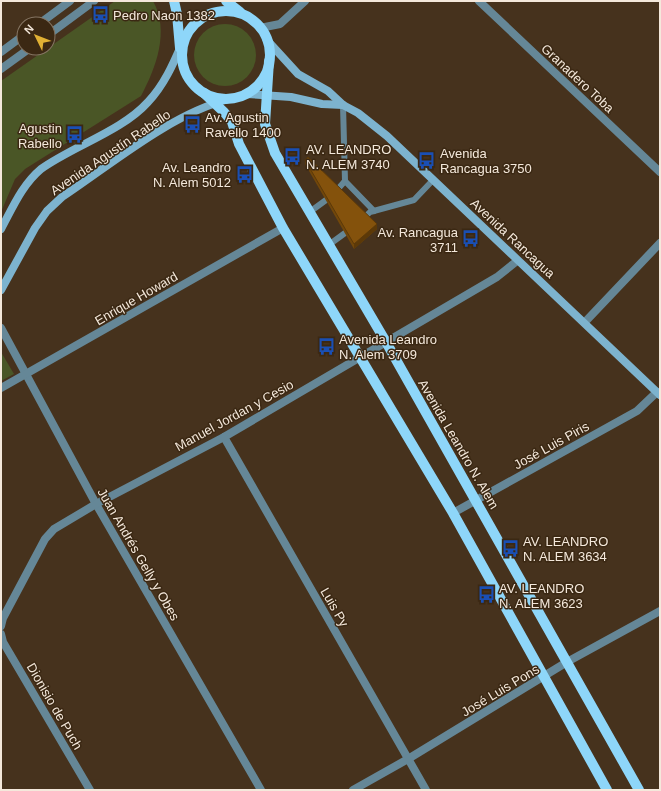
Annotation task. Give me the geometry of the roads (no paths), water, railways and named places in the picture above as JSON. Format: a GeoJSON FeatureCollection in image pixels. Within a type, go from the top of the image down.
{"type":"FeatureCollection","features":[{"type":"Feature","properties":{"kind":"main road"},"geometry":{"type":"LineString","coordinates":[[174,1],[185,74],[197,88],[215,103],[232,122],[239,144],[283,228],[361,356],[453,513],[606,790]]}},
{"type":"Feature","properties":{"kind":"main road"},"geometry":{"type":"LineString","coordinates":[[204,93],[221,99],[229,99],[247,94],[262,80],[269,61],[266,39],[260,28],[226,1]]}},
{"type":"Feature","properties":{"kind":"main road"},"geometry":{"type":"LineString","coordinates":[[181,53],[184,39],[194,25],[209,15],[226,11],[243,15]]}},
{"type":"Feature","properties":{"kind":"main road","name":"Avenida Rancagua"},"geometry":{"type":"LineString","coordinates":[[266,39],[298,74],[328,91],[343,105],[372,123],[517,261],[585,322],[658,393]]}},
{"type":"Feature","properties":{"kind":"main road","name":"Avenida Agustín Rabello"},"geometry":{"type":"LineString","coordinates":[[1,229],[30,178],[53,160],[120,124],[146,104],[166,79],[181,53]]}},
{"type":"Feature","properties":{"kind":"main road","name":"Avenida Leandro N. Alem"},"geometry":{"type":"LineString","coordinates":[[269,61],[265,124],[275,153],[330,244],[639,790]]}},
{"type":"Feature","properties":{"kind":"main road","name":"Avenida Rancagua"},"geometry":{"type":"LineString","coordinates":[[247,94],[301,98],[322,104],[343,105]]}},
{"type":"Feature","properties":{"kind":"main road","name":"Avenida Agustín Rabello"},"geometry":{"type":"LineString","coordinates":[[1,290],[35,228],[47,211],[62,197],[159,132],[198,109],[229,99]]}},
{"type":"Feature","properties":{"kind":"street"},"geometry":{"type":"LineString","coordinates":[[50,16],[70,1]]}},
{"type":"Feature","properties":{"kind":"street"},"geometry":{"type":"LineString","coordinates":[[56,28],[94,1]]}},
{"type":"Feature","properties":{"kind":"street"},"geometry":{"type":"LineString","coordinates":[[260,28],[280,24],[305,1]]}},
{"type":"Feature","properties":{"kind":"street","name":"Granadero Toba"},"geometry":{"type":"LineString","coordinates":[[479,1],[660,172]]}},
{"type":"Feature","properties":{"kind":"street"},"geometry":{"type":"LineString","coordinates":[[1,52],[16,41]]}},
{"type":"Feature","properties":{"kind":"street"},"geometry":{"type":"LineString","coordinates":[[1,69],[19,56]]}},
{"type":"Feature","properties":{"kind":"street","name":"Enrique Howard"},"geometry":{"type":"LineString","coordinates":[[1,388],[283,228]]}},
{"type":"Feature","properties":{"kind":"street"},"geometry":{"type":"LineString","coordinates":[[585,322],[660,243]]}},
{"type":"Feature","properties":{"kind":"street","name":"Manuel Jordan y Cesio"},"geometry":{"type":"LineString","coordinates":[[1,626],[3,618],[45,539],[54,529],[96,504],[224,437],[497,277],[517,261]]}},
{"type":"Feature","properties":{"kind":"street","name":"Juan Andrés Gelly y Obes"},"geometry":{"type":"LineString","coordinates":[[1,328],[96,504],[261,790]]}},
{"type":"Feature","properties":{"kind":"street","name":"José Luis Piris"},"geometry":{"type":"LineString","coordinates":[[453,513],[637,411],[658,393]]}},
{"type":"Feature","properties":{"kind":"street","name":"Luis Py"},"geometry":{"type":"LineString","coordinates":[[224,437],[426,790]]}},
{"type":"Feature","properties":{"kind":"street","name":"José Luis Pons"},"geometry":{"type":"LineString","coordinates":[[353,790],[544,678],[567,662],[660,611]]}},
{"type":"Feature","properties":{"kind":"street","name":"Dionisio de Puch"},"geometry":{"type":"LineString","coordinates":[[1,634],[3,642],[90,790]]}},
{"type":"Feature","properties":{"kind":"lane"},"geometry":{"type":"LineString","coordinates":[[343,105],[345,182],[374,211]]}},
{"type":"Feature","properties":{"kind":"lane"},"geometry":{"type":"LineString","coordinates":[[365,216],[374,211],[414,200],[433,180]]}},
{"type":"Feature","properties":{"kind":"lane"},"geometry":{"type":"LineString","coordinates":[[337,190],[345,182]]}},
{"type":"Feature","properties":{"kind":"lane"},"geometry":{"type":"LineString","coordinates":[[311,211],[326,200]]}},
{"type":"Feature","properties":{"kind":"lane"},"geometry":{"type":"LineString","coordinates":[[330,244],[345,233]]}},
{"type":"Feature","properties":{"kind":"place","name":"Pedro Naon 1382"},"geometry":{"type":"Point","coordinates":[100,15]}},
{"type":"Feature","properties":{"kind":"place","name":"Av. Agustin Ravello 1400"},"geometry":{"type":"Point","coordinates":[192,124]}},
{"type":"Feature","properties":{"kind":"place","name":"Agustin Rabello"},"geometry":{"type":"Point","coordinates":[75,135]}},
{"type":"Feature","properties":{"kind":"place","name":"AV. LEANDRO N. ALEM 3740"},"geometry":{"type":"Point","coordinates":[293,156]}},
{"type":"Feature","properties":{"kind":"place","name":"Avenida Rancagua 3750"},"geometry":{"type":"Point","coordinates":[427,160]}},
{"type":"Feature","properties":{"kind":"place","name":"Av. Leandro N. Alem 5012"},"geometry":{"type":"Point","coordinates":[244,174]}},
{"type":"Feature","properties":{"kind":"place","name":"Av. Rancagua 3711"},"geometry":{"type":"Point","coordinates":[471,239]}},
{"type":"Feature","properties":{"kind":"place","name":"Avenida Leandro N. Alem 3709"},"geometry":{"type":"Point","coordinates":[326,346]}},
{"type":"Feature","properties":{"kind":"place","name":"AV. LEANDRO N. ALEM 3634"},"geometry":{"type":"Point","coordinates":[510,548]}},
{"type":"Feature","properties":{"kind":"place","name":"AV. LEANDRO N. ALEM 3623"},"geometry":{"type":"Point","coordinates":[486,595]}}]}
